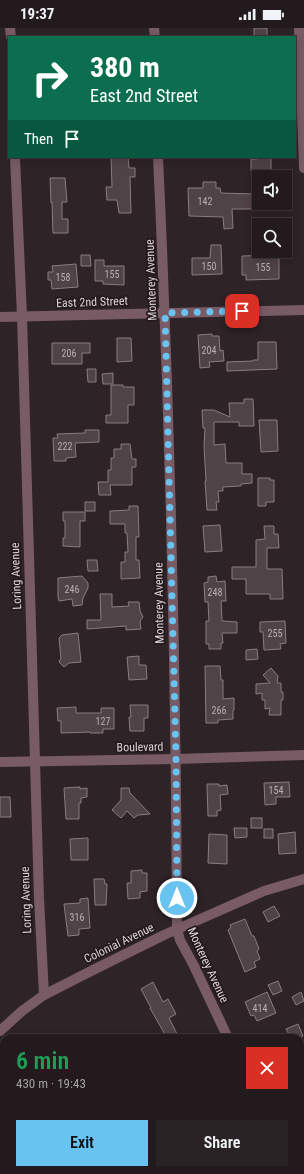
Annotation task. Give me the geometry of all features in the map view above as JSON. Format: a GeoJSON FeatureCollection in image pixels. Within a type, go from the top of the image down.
{"type":"FeatureCollection","features":[{"type":"Feature","properties":{"kind":"street"},"geometry":{"type":"LineString","coordinates":[[299,28],[304,168]]}},
{"type":"Feature","properties":{"kind":"street","name":"Loring Avenue"},"geometry":{"type":"LineString","coordinates":[[15,158],[22,316],[39,898],[44,995]]}},
{"type":"Feature","properties":{"kind":"street","name":"Monterey Avenue"},"geometry":{"type":"LineString","coordinates":[[158,158],[165,313],[176,759],[177,929],[180,940],[226,1034]]}},
{"type":"Feature","properties":{"kind":"street","name":"East 2nd Street"},"geometry":{"type":"LineString","coordinates":[[0,317],[304,310]]}},
{"type":"Feature","properties":{"kind":"street","name":"Boulevard"},"geometry":{"type":"LineString","coordinates":[[0,762],[304,755]]}},
{"type":"Feature","properties":{"kind":"street","name":"Colonial Avenue"},"geometry":{"type":"LineString","coordinates":[[0,1031],[22,1011],[44,995],[102,965],[264,890],[304,879]]}},
{"type":"Feature","properties":{"kind":"building"},"geometry":{"type":"Polygon","coordinates":[[[254,28],[267,28],[267,36],[254,36],[254,28]]]}},
{"type":"Feature","properties":{"kind":"building"},"geometry":{"type":"Polygon","coordinates":[[[111,158],[128,158],[129,168],[135,168],[135,177],[130,177],[131,213],[119,213],[117,200],[107,200],[106,187],[112,187],[111,158]]]}},
{"type":"Feature","properties":{"kind":"building"},"geometry":{"type":"Polygon","coordinates":[[[271,158],[271,170],[251,171],[251,159],[271,158]]]}},
{"type":"Feature","properties":{"kind":"building"},"geometry":{"type":"Polygon","coordinates":[[[50,178],[65,178],[67,202],[62,202],[62,219],[68,219],[68,233],[53,233],[50,178]]]}},
{"type":"Feature","properties":{"kind":"building"},"geometry":{"type":"Polygon","coordinates":[[[203,182],[216,182],[216,188],[220,188],[221,193],[252,194],[252,209],[232,209],[233,228],[224,229],[223,217],[189,216],[188,188],[203,188],[203,182]]]}},
{"type":"Feature","properties":{"kind":"building"},"geometry":{"type":"Polygon","coordinates":[[[211,245],[221,245],[222,274],[192,275],[192,258],[210,258],[211,245]]]}},
{"type":"Feature","properties":{"kind":"building"},"geometry":{"type":"Polygon","coordinates":[[[81,255],[90,255],[91,266],[81,266],[81,255]]]}},
{"type":"Feature","properties":{"kind":"building"},"geometry":{"type":"Polygon","coordinates":[[[242,256],[252,256],[252,258],[279,258],[279,279],[246,280],[246,275],[242,275],[242,256]]]}},
{"type":"Feature","properties":{"kind":"building"},"geometry":{"type":"Polygon","coordinates":[[[95,260],[104,260],[104,266],[124,266],[124,285],[103,284],[103,281],[95,281],[95,260]]]}},
{"type":"Feature","properties":{"kind":"building"},"geometry":{"type":"Polygon","coordinates":[[[76,264],[78,287],[52,289],[51,280],[48,280],[48,272],[53,272],[52,266],[76,264]]]}},
{"type":"Feature","properties":{"kind":"building"},"geometry":{"type":"Polygon","coordinates":[[[212,334],[212,336],[219,336],[220,351],[223,350],[224,361],[209,362],[210,367],[200,368],[198,335],[212,334]]]}},
{"type":"Feature","properties":{"kind":"building"},"geometry":{"type":"Polygon","coordinates":[[[117,338],[131,338],[132,361],[117,362],[117,338]]]}},
{"type":"Feature","properties":{"kind":"building"},"geometry":{"type":"Polygon","coordinates":[[[258,342],[276,342],[277,369],[227,371],[227,362],[258,360],[258,342]]]}},
{"type":"Feature","properties":{"kind":"building"},"geometry":{"type":"Polygon","coordinates":[[[52,343],[90,343],[90,353],[82,353],[82,364],[52,364],[52,343]]]}},
{"type":"Feature","properties":{"kind":"building"},"geometry":{"type":"Polygon","coordinates":[[[87,369],[96,369],[96,382],[88,382],[87,369]]]}},
{"type":"Feature","properties":{"kind":"building"},"geometry":{"type":"Polygon","coordinates":[[[113,373],[113,384],[103,384],[102,374],[113,373]]]}},
{"type":"Feature","properties":{"kind":"building"},"geometry":{"type":"Polygon","coordinates":[[[111,385],[134,387],[134,405],[128,405],[128,423],[106,423],[106,415],[111,415],[111,385]]]}},
{"type":"Feature","properties":{"kind":"building"},"geometry":{"type":"Polygon","coordinates":[[[244,399],[253,399],[254,426],[239,426],[239,422],[214,422],[214,445],[225,444],[226,463],[242,463],[242,474],[252,474],[252,483],[241,484],[241,486],[223,487],[223,491],[218,491],[219,502],[216,502],[217,510],[207,510],[204,446],[205,428],[203,428],[202,410],[214,410],[230,417],[229,403],[244,403],[244,399]]]}},
{"type":"Feature","properties":{"kind":"building"},"geometry":{"type":"Polygon","coordinates":[[[259,420],[277,420],[278,451],[261,452],[259,420]]]}},
{"type":"Feature","properties":{"kind":"building"},"geometry":{"type":"Polygon","coordinates":[[[85,430],[99,430],[99,442],[75,443],[76,457],[66,458],[66,461],[54,461],[53,438],[58,438],[57,434],[85,433],[85,430]]]}},
{"type":"Feature","properties":{"kind":"building"},"geometry":{"type":"Polygon","coordinates":[[[121,444],[130,444],[132,459],[136,459],[136,467],[132,467],[132,485],[110,485],[111,495],[99,495],[98,482],[108,482],[108,470],[111,470],[111,458],[114,458],[114,449],[121,449],[121,444]]]}},
{"type":"Feature","properties":{"kind":"building"},"geometry":{"type":"Polygon","coordinates":[[[258,478],[270,478],[270,480],[274,480],[274,502],[266,502],[266,506],[258,506],[258,478]]]}},
{"type":"Feature","properties":{"kind":"building"},"geometry":{"type":"Polygon","coordinates":[[[85,502],[95,502],[95,511],[85,511],[85,502]]]}},
{"type":"Feature","properties":{"kind":"building"},"geometry":{"type":"Polygon","coordinates":[[[129,506],[138,506],[139,537],[136,537],[136,560],[139,560],[140,578],[121,579],[121,562],[125,562],[125,552],[128,552],[127,533],[125,533],[125,524],[110,524],[110,511],[129,510],[129,506]]]}},
{"type":"Feature","properties":{"kind":"building"},"geometry":{"type":"Polygon","coordinates":[[[63,512],[85,512],[85,521],[80,521],[80,547],[63,546],[63,538],[65,538],[65,521],[63,521],[63,512]]]}},
{"type":"Feature","properties":{"kind":"building"},"geometry":{"type":"Polygon","coordinates":[[[220,525],[222,551],[205,552],[203,526],[220,525]]]}},
{"type":"Feature","properties":{"kind":"building"},"geometry":{"type":"Polygon","coordinates":[[[264,526],[274,526],[274,534],[278,534],[279,548],[267,548],[267,569],[282,569],[283,599],[270,599],[270,594],[246,594],[246,579],[232,579],[232,567],[256,567],[256,540],[265,539],[264,526]]]}},
{"type":"Feature","properties":{"kind":"building"},"geometry":{"type":"Polygon","coordinates":[[[87,560],[97,560],[98,571],[88,571],[87,560]]]}},
{"type":"Feature","properties":{"kind":"building"},"geometry":{"type":"Polygon","coordinates":[[[82,576],[88,583],[88,588],[83,598],[82,605],[73,606],[72,599],[59,601],[58,578],[82,576]]]}},
{"type":"Feature","properties":{"kind":"building"},"geometry":{"type":"Polygon","coordinates":[[[216,576],[217,582],[225,581],[226,601],[221,601],[222,621],[237,622],[237,633],[222,633],[223,643],[221,643],[221,649],[209,649],[209,644],[206,644],[206,621],[209,621],[208,602],[205,602],[204,583],[208,582],[208,577],[216,576]]]}},
{"type":"Feature","properties":{"kind":"building"},"geometry":{"type":"Polygon","coordinates":[[[100,594],[112,594],[112,607],[129,606],[128,602],[139,602],[140,611],[143,617],[140,621],[141,629],[126,630],[126,626],[87,629],[87,620],[101,620],[100,594]]]}},
{"type":"Feature","properties":{"kind":"building"},"geometry":{"type":"Polygon","coordinates":[[[285,621],[286,643],[280,644],[281,649],[264,650],[263,632],[260,632],[260,622],[285,621]]]}},
{"type":"Feature","properties":{"kind":"building"},"geometry":{"type":"Polygon","coordinates":[[[78,633],[81,662],[69,663],[64,667],[59,662],[61,658],[59,638],[62,635],[78,633]]]}},
{"type":"Feature","properties":{"kind":"building"},"geometry":{"type":"Polygon","coordinates":[[[257,649],[258,659],[246,660],[246,650],[257,649]]]}},
{"type":"Feature","properties":{"kind":"building"},"geometry":{"type":"Polygon","coordinates":[[[139,656],[139,665],[146,665],[147,679],[129,680],[127,657],[139,656]]]}},
{"type":"Feature","properties":{"kind":"building"},"geometry":{"type":"Polygon","coordinates":[[[205,666],[220,666],[221,680],[223,680],[223,699],[234,698],[233,719],[218,720],[218,723],[206,723],[205,666]]]}},
{"type":"Feature","properties":{"kind":"building"},"geometry":{"type":"Polygon","coordinates":[[[271,668],[278,676],[277,683],[281,683],[281,692],[283,692],[283,700],[281,700],[281,715],[269,715],[270,708],[265,709],[265,700],[262,700],[262,693],[256,694],[256,684],[270,683],[263,675],[271,668]]]}},
{"type":"Feature","properties":{"kind":"building"},"geometry":{"type":"Polygon","coordinates":[[[130,705],[148,705],[148,718],[144,718],[144,731],[130,731],[130,705]]]}},
{"type":"Feature","properties":{"kind":"building"},"geometry":{"type":"Polygon","coordinates":[[[76,707],[76,713],[101,713],[101,708],[114,708],[114,729],[103,729],[103,733],[61,733],[61,721],[58,721],[57,708],[76,707]]]}},
{"type":"Feature","properties":{"kind":"building"},"geometry":{"type":"Polygon","coordinates":[[[289,782],[290,797],[276,797],[276,804],[265,805],[264,783],[289,782]]]}},
{"type":"Feature","properties":{"kind":"building"},"geometry":{"type":"Polygon","coordinates":[[[207,784],[219,784],[219,786],[227,785],[228,794],[220,795],[221,810],[217,811],[217,816],[208,816],[207,784]]]}},
{"type":"Feature","properties":{"kind":"building"},"geometry":{"type":"Polygon","coordinates":[[[80,787],[80,789],[87,788],[87,797],[81,798],[81,803],[79,803],[79,819],[66,819],[64,788],[80,787]]]}},
{"type":"Feature","properties":{"kind":"building"},"geometry":{"type":"Polygon","coordinates":[[[121,788],[129,788],[130,793],[150,814],[138,815],[134,818],[127,811],[121,818],[112,810],[121,800],[121,788]]]}},
{"type":"Feature","properties":{"kind":"building"},"geometry":{"type":"Polygon","coordinates":[[[0,797],[10,797],[11,817],[0,817],[0,797]]]}},
{"type":"Feature","properties":{"kind":"building"},"geometry":{"type":"Polygon","coordinates":[[[251,818],[262,818],[262,828],[251,828],[251,818]]]}},
{"type":"Feature","properties":{"kind":"building"},"geometry":{"type":"Polygon","coordinates":[[[234,828],[247,828],[247,837],[235,838],[234,828]]]}},
{"type":"Feature","properties":{"kind":"building"},"geometry":{"type":"Polygon","coordinates":[[[264,829],[273,829],[273,838],[264,838],[264,829]]]}},
{"type":"Feature","properties":{"kind":"building"},"geometry":{"type":"Polygon","coordinates":[[[295,832],[296,853],[279,854],[278,834],[295,832]]]}},
{"type":"Feature","properties":{"kind":"building"},"geometry":{"type":"Polygon","coordinates":[[[209,834],[227,835],[227,864],[208,863],[209,834]]]}},
{"type":"Feature","properties":{"kind":"building"},"geometry":{"type":"Polygon","coordinates":[[[88,838],[88,860],[71,860],[70,839],[88,838]]]}},
{"type":"Feature","properties":{"kind":"building"},"geometry":{"type":"Polygon","coordinates":[[[142,870],[142,873],[147,873],[147,891],[140,892],[140,898],[128,899],[127,883],[131,883],[131,871],[142,870]]]}},
{"type":"Feature","properties":{"kind":"building"},"geometry":{"type":"Polygon","coordinates":[[[94,879],[104,879],[105,884],[107,884],[106,905],[95,905],[94,879]]]}},
{"type":"Feature","properties":{"kind":"building"},"geometry":{"type":"Polygon","coordinates":[[[88,898],[90,928],[79,929],[79,935],[68,936],[64,904],[80,903],[80,899],[88,898]]]}},
{"type":"Feature","properties":{"kind":"building"},"geometry":{"type":"Polygon","coordinates":[[[274,906],[280,916],[268,922],[263,912],[274,906]]]}},
{"type":"Feature","properties":{"kind":"building"},"geometry":{"type":"Polygon","coordinates":[[[245,919],[259,949],[257,951],[260,959],[254,962],[256,967],[245,972],[228,930],[231,928],[230,925],[245,919]]]}},
{"type":"Feature","properties":{"kind":"building"},"geometry":{"type":"Polygon","coordinates":[[[278,981],[282,991],[273,995],[268,985],[278,981]]]}},
{"type":"Feature","properties":{"kind":"building"},"geometry":{"type":"Polygon","coordinates":[[[153,982],[163,1002],[168,999],[176,1014],[169,1018],[177,1034],[165,1034],[141,989],[153,982]]]}},
{"type":"Feature","properties":{"kind":"building"},"geometry":{"type":"Polygon","coordinates":[[[267,992],[276,1013],[257,1021],[254,1015],[251,1016],[245,1002],[267,992]]]}},
{"type":"Feature","properties":{"kind":"building"},"geometry":{"type":"Polygon","coordinates":[[[301,992],[304,1001],[296,1005],[292,997],[301,992]]]}},
{"type":"Feature","properties":{"kind":"building"},"geometry":{"type":"Polygon","coordinates":[[[298,1024],[302,1034],[289,1034],[286,1029],[298,1024]]]}},
{"type":"Feature","properties":{"kind":"route"},"geometry":{"type":"LineString","coordinates":[[177,898],[176,759],[165,313],[242,311]]}}]}
